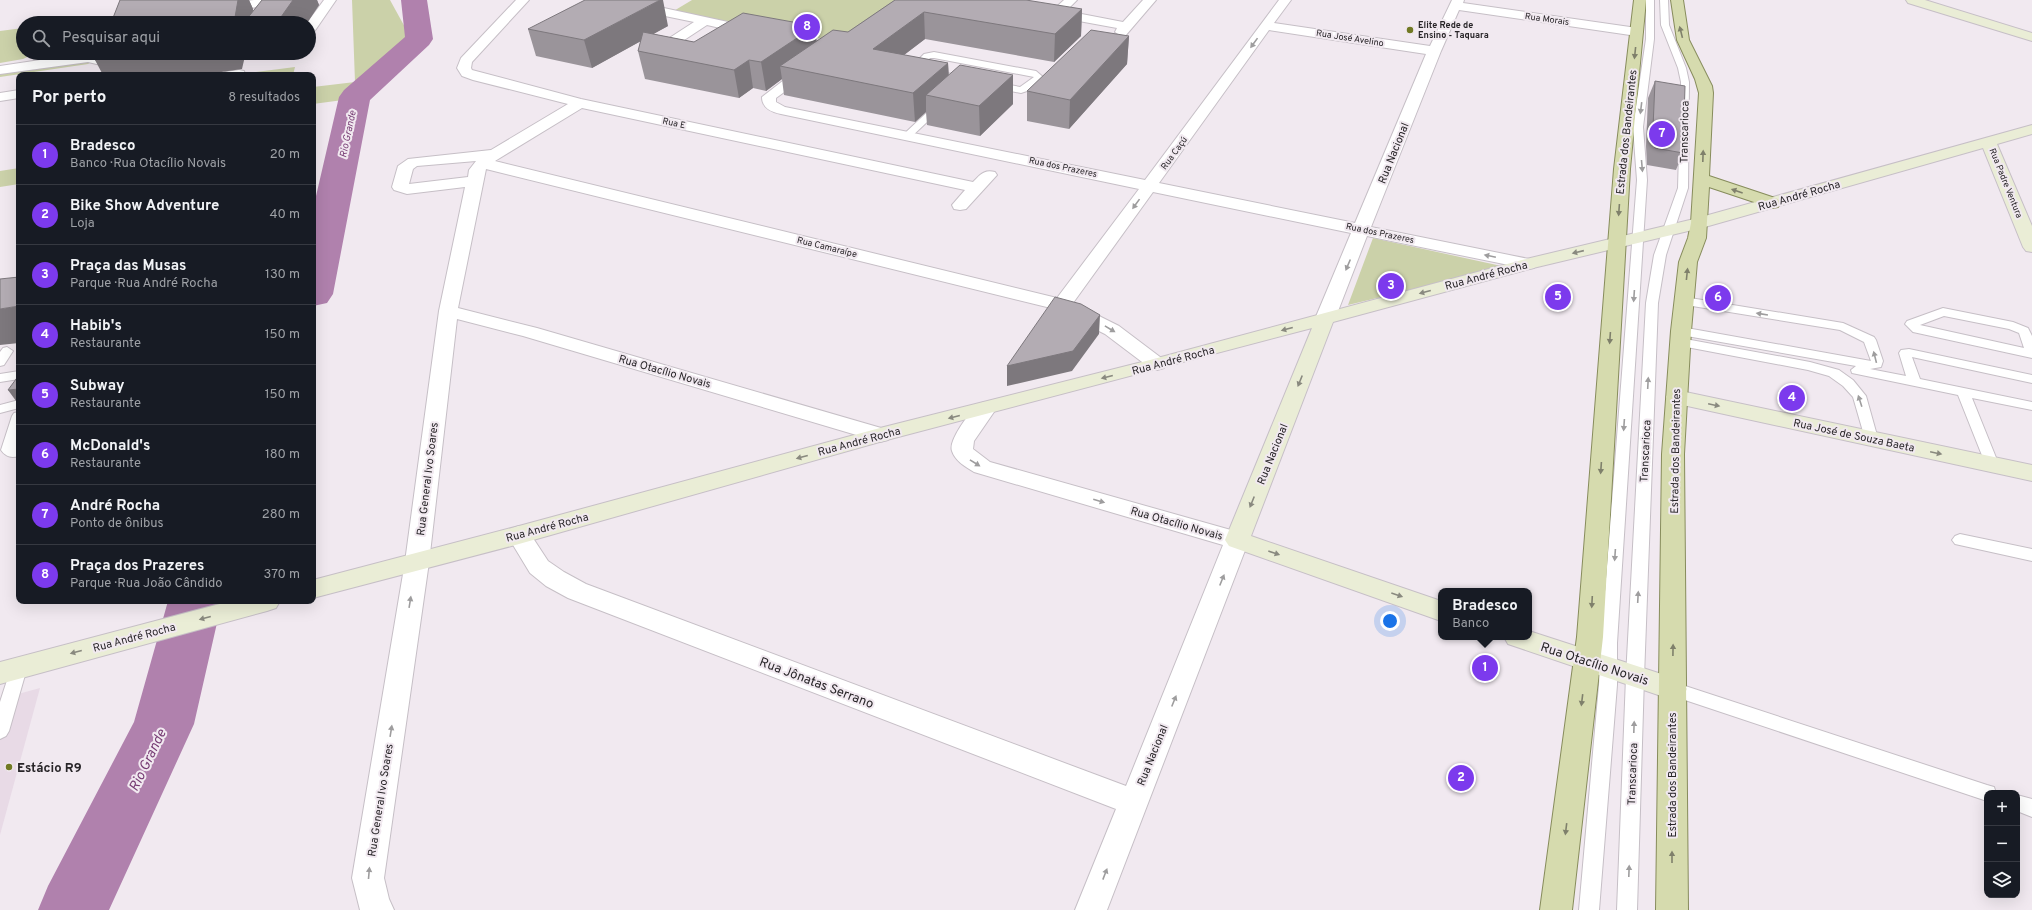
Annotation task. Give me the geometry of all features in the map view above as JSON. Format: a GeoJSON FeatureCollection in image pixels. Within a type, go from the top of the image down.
{"type":"FeatureCollection","features":[{"type":"Feature","properties":{"kind":"main road","name":"Estrada dos Bandeirantes"},"geometry":{"type":"LineString","coordinates":[[1556,910],[1598,665],[1616,243],[1622,169],[1640,0]]}},
{"type":"Feature","properties":{"kind":"main road","name":"Estrada dos Bandeirantes"},"geometry":{"type":"LineString","coordinates":[[1672,910],[1673,454],[1680,337],[1688,262],[1697,238],[1699,223],[1705,82],[1683,40],[1678,18],[1677,0]]}},
{"type":"Feature","properties":{"kind":"main road"},"geometry":{"type":"LineString","coordinates":[[1912,0],[2032,37]]}},
{"type":"Feature","properties":{"kind":"main road","name":"Rua André Rocha"},"geometry":{"type":"LineString","coordinates":[[316,588],[519,535],[880,435],[1158,364],[1528,264],[1699,223],[2032,129]]}},
{"type":"Feature","properties":{"kind":"main road","name":"Rua Padre Ventura"},"geometry":{"type":"LineString","coordinates":[[1988,141],[2032,247]]}},
{"type":"Feature","properties":{"kind":"main road"},"geometry":{"type":"LineString","coordinates":[[1702,178],[1772,203]]}},
{"type":"Feature","properties":{"kind":"main road","name":"Rua Nacional"},"geometry":{"type":"LineString","coordinates":[[1237,540],[1325,319]]}},
{"type":"Feature","properties":{"kind":"main road","name":"Rua José de Souza Baeta"},"geometry":{"type":"LineString","coordinates":[[1676,397],[2032,473]]}},
{"type":"Feature","properties":{"kind":"main road","name":"Rua Otacílio Novais"},"geometry":{"type":"LineString","coordinates":[[1237,540],[1438,610]]}},
{"type":"Feature","properties":{"kind":"main road","name":"Rua André Rocha"},"geometry":{"type":"LineString","coordinates":[[9,670],[256,604]]}},
{"type":"Feature","properties":{"kind":"main road","name":"Rua Otacílio Novais"},"geometry":{"type":"LineString","coordinates":[[1526,640],[1673,689]]}},
{"type":"Feature","properties":{"kind":"street"},"geometry":{"type":"LineString","coordinates":[[267,16],[281,0]]}},
{"type":"Feature","properties":{"kind":"street"},"geometry":{"type":"LineString","coordinates":[[209,10],[285,0]]}},
{"type":"Feature","properties":{"kind":"street"},"geometry":{"type":"LineString","coordinates":[[316,19],[330,0]]}},
{"type":"Feature","properties":{"kind":"street","name":"Rua E"},"geometry":{"type":"LineString","coordinates":[[523,0],[466,61],[464,68],[467,73],[478,78],[580,102],[976,188]]}},
{"type":"Feature","properties":{"kind":"street"},"geometry":{"type":"LineString","coordinates":[[650,0],[640,7],[661,13],[763,34]]}},
{"type":"Feature","properties":{"kind":"street"},"geometry":{"type":"LineString","coordinates":[[1071,0],[1059,10],[1061,14],[1123,29],[1150,0]]}},
{"type":"Feature","properties":{"kind":"street","name":"Rua Caçú"},"geometry":{"type":"LineString","coordinates":[[1062,305],[1286,0]]}},
{"type":"Feature","properties":{"kind":"street"},"geometry":{"type":"LineString","coordinates":[[661,13],[678,3]]}},
{"type":"Feature","properties":{"kind":"street","name":"Rua Morais"},"geometry":{"type":"LineString","coordinates":[[1457,3],[1637,32]]}},
{"type":"Feature","properties":{"kind":"street","name":"Rua Nacional"},"geometry":{"type":"LineString","coordinates":[[1325,319],[1363,229],[1434,51],[1457,3]]}},
{"type":"Feature","properties":{"kind":"street"},"geometry":{"type":"LineString","coordinates":[[679,57],[659,51],[703,22]]}},
{"type":"Feature","properties":{"kind":"street","name":"Rua José Avelino"},"geometry":{"type":"LineString","coordinates":[[1266,26],[1434,51]]}},
{"type":"Feature","properties":{"kind":"street"},"geometry":{"type":"LineString","coordinates":[[721,35],[733,28]]}},
{"type":"Feature","properties":{"kind":"street"},"geometry":{"type":"LineString","coordinates":[[0,70],[66,60]]}},
{"type":"Feature","properties":{"kind":"street"},"geometry":{"type":"LineString","coordinates":[[98,60],[112,69],[138,68]]}},
{"type":"Feature","properties":{"kind":"street","name":"Rua dos Prazeres"},"geometry":{"type":"LineString","coordinates":[[818,61],[769,97],[769,104],[781,110],[1528,264]]}},
{"type":"Feature","properties":{"kind":"street"},"geometry":{"type":"LineString","coordinates":[[0,97],[16,94]]}},
{"type":"Feature","properties":{"kind":"street"},"geometry":{"type":"LineString","coordinates":[[475,181],[407,189],[400,187],[406,166],[414,162],[488,158],[580,102]]}},
{"type":"Feature","properties":{"kind":"street","name":"Rua General Ivo Soares"},"geometry":{"type":"LineString","coordinates":[[378,910],[375,908],[368,878],[416,562],[448,311],[477,170],[488,158]]}},
{"type":"Feature","properties":{"kind":"street","name":"Rua Camaraípe"},"geometry":{"type":"LineString","coordinates":[[488,158],[1062,305],[1112,330],[1158,364]]}},
{"type":"Feature","properties":{"kind":"street"},"geometry":{"type":"LineString","coordinates":[[960,205],[989,175]]}},
{"type":"Feature","properties":{"kind":"street","name":"Rua Otacílio Novais"},"geometry":{"type":"LineString","coordinates":[[448,311],[530,332],[880,435]]}},
{"type":"Feature","properties":{"kind":"street","name":"Rua Otacílio Novais"},"geometry":{"type":"LineString","coordinates":[[985,409],[963,440],[962,450],[970,459],[982,467],[1237,540]]}},
{"type":"Feature","properties":{"kind":"street","name":"Rua Jônatas Serrano"},"geometry":{"type":"LineString","coordinates":[[519,535],[539,567],[555,579],[577,591],[1134,802]]}},
{"type":"Feature","properties":{"kind":"street","name":"Rua Nacional"},"geometry":{"type":"LineString","coordinates":[[1091,910],[1237,540]]}},
{"type":"Feature","properties":{"kind":"lane","name":"Transcarioca"},"geometry":{"type":"LineString","coordinates":[[1589,910],[1598,665],[1638,238],[1642,173],[1638,127],[1650,38],[1650,0]]}},
{"type":"Feature","properties":{"kind":"lane","name":"Transcarioca"},"geometry":{"type":"LineString","coordinates":[[1627,910],[1635,677],[1652,303],[1658,260],[1680,201],[1683,188],[1684,70],[1666,29],[1664,0]]}},
{"type":"Feature","properties":{"kind":"lane"},"geometry":{"type":"LineString","coordinates":[[934,55],[1036,74],[1039,77],[1027,88],[1021,90],[969,80],[918,70],[914,67],[927,56],[934,55]]}},
{"type":"Feature","properties":{"kind":"lane"},"geometry":{"type":"LineString","coordinates":[[958,90],[969,80]]}},
{"type":"Feature","properties":{"kind":"lane"},"geometry":{"type":"LineString","coordinates":[[906,136],[946,100]]}},
{"type":"Feature","properties":{"kind":"lane"},"geometry":{"type":"LineString","coordinates":[[1680,337],[1870,365],[1876,364],[1878,361],[1870,340],[1843,328],[1684,301]]}},
{"type":"Feature","properties":{"kind":"lane"},"geometry":{"type":"LineString","coordinates":[[1943,312],[2013,326],[2024,331],[2032,354],[1917,330],[1911,324],[1943,312]]}},
{"type":"Feature","properties":{"kind":"lane"},"geometry":{"type":"LineString","coordinates":[[1680,337],[1914,381],[2032,406]]}},
{"type":"Feature","properties":{"kind":"lane"},"geometry":{"type":"LineString","coordinates":[[1680,337],[1810,366],[1834,373],[1848,383],[1859,396],[1871,439]]}},
{"type":"Feature","properties":{"kind":"lane"},"geometry":{"type":"LineString","coordinates":[[1914,381],[1905,353],[1909,352],[2032,379]]}},
{"type":"Feature","properties":{"kind":"lane"},"geometry":{"type":"LineString","coordinates":[[0,378],[16,375]]}},
{"type":"Feature","properties":{"kind":"lane"},"geometry":{"type":"LineString","coordinates":[[0,384],[16,382]]}},
{"type":"Feature","properties":{"kind":"lane"},"geometry":{"type":"LineString","coordinates":[[1964,391],[1992,465]]}},
{"type":"Feature","properties":{"kind":"lane"},"geometry":{"type":"LineString","coordinates":[[0,409],[16,405]]}},
{"type":"Feature","properties":{"kind":"lane"},"geometry":{"type":"LineString","coordinates":[[16,425],[8,450],[12,452],[16,451]]}},
{"type":"Feature","properties":{"kind":"lane"},"geometry":{"type":"LineString","coordinates":[[1960,540],[2032,555]]}},
{"type":"Feature","properties":{"kind":"lane"},"geometry":{"type":"LineString","coordinates":[[0,731],[9,670]]}},
{"type":"Feature","properties":{"kind":"lane"},"geometry":{"type":"LineString","coordinates":[[1673,689],[1984,792]]}},
{"type":"Feature","properties":{"kind":"lane"},"geometry":{"type":"LineString","coordinates":[[2020,804],[2032,808]]}},
{"type":"Feature","properties":{"kind":"shaded area","name":"Estácio R9"},"geometry":{"type":"Polygon","coordinates":[[[40,688],[0,835],[0,699],[40,688]]]}},
{"type":"Feature","properties":{"kind":"green space"},"geometry":{"type":"Polygon","coordinates":[[[352,0],[390,0],[412,40],[368,78],[355,82],[352,0]]]}},
{"type":"Feature","properties":{"kind":"green space"},"geometry":{"type":"Polygon","coordinates":[[[692,0],[896,0],[839,42],[672,12],[692,0]]]}},
{"type":"Feature","properties":{"kind":"green space"},"geometry":{"type":"Polygon","coordinates":[[[16,29],[16,60],[17,60],[0,63],[0,31],[16,29]]]}},
{"type":"Feature","properties":{"kind":"green space"},"geometry":{"type":"Polygon","coordinates":[[[73,60],[95,60],[88,64],[34,72],[16,72],[16,75],[0,77],[0,70],[73,60]]]}},
{"type":"Feature","properties":{"kind":"green space"},"geometry":{"type":"Polygon","coordinates":[[[295,67],[294,72],[256,72],[295,67]]]}},
{"type":"Feature","properties":{"kind":"green space"},"geometry":{"type":"Polygon","coordinates":[[[355,82],[343,100],[316,104],[316,87],[355,82]]]}},
{"type":"Feature","properties":{"kind":"green space"},"geometry":{"type":"Polygon","coordinates":[[[16,168],[16,184],[0,187],[0,171],[16,168]]]}},
{"type":"Feature","properties":{"kind":"green space"},"geometry":{"type":"Polygon","coordinates":[[[1373,238],[1506,267],[1348,305],[1373,238]]]}},
{"type":"Feature","properties":{"kind":"building"},"geometry":{"type":"Polygon","coordinates":[[[120,0],[238,0],[235,16],[114,16],[120,0]]]}},
{"type":"Feature","properties":{"kind":"building"},"geometry":{"type":"Polygon","coordinates":[[[262,0],[293,0],[282,16],[249,16],[262,0]]]}},
{"type":"Feature","properties":{"kind":"building"},"geometry":{"type":"Polygon","coordinates":[[[585,0],[660,0],[584,40],[528,29],[585,0]]]}},
{"type":"Feature","properties":{"kind":"building"},"geometry":{"type":"Polygon","coordinates":[[[895,0],[1026,0],[1082,9],[1055,34],[924,12],[873,49],[948,63],[913,93],[780,66],[833,30],[848,32],[895,0]]]}},
{"type":"Feature","properties":{"kind":"building"},"geometry":{"type":"Polygon","coordinates":[[[743,13],[815,26],[761,62],[749,60],[734,70],[638,51],[643,32],[694,42],[743,13]]]}},
{"type":"Feature","properties":{"kind":"building"},"geometry":{"type":"Polygon","coordinates":[[[1091,30],[1129,36],[1070,100],[1027,91],[1091,30]]]}},
{"type":"Feature","properties":{"kind":"building"},"geometry":{"type":"Polygon","coordinates":[[[960,65],[1013,75],[979,106],[926,95],[960,65]]]}},
{"type":"Feature","properties":{"kind":"building"},"geometry":{"type":"Polygon","coordinates":[[[1655,81],[1685,86],[1683,153],[1655,148],[1653,128],[1655,81]]]}},
{"type":"Feature","properties":{"kind":"building"},"geometry":{"type":"Polygon","coordinates":[[[16,277],[16,306],[0,309],[0,279],[16,277]]]}},
{"type":"Feature","properties":{"kind":"building"},"geometry":{"type":"Polygon","coordinates":[[[1055,297],[1081,304],[1100,315],[1073,351],[1007,366],[1055,297]]]}},
{"type":"Feature","properties":{"kind":"building"},"geometry":{"type":"Polygon","coordinates":[[[16,379],[16,389],[8,390],[16,379]]]}},
{"type":"Feature","properties":{"kind":"waterway","name":"Rio Grande"},"geometry":{"type":"LineString","coordinates":[[316,280],[355,97],[419,39],[414,0]]}},
{"type":"Feature","properties":{"kind":"waterway","name":"Rio Grande"},"geometry":{"type":"LineString","coordinates":[[73,910],[164,724],[194,604]]}},
{"type":"Feature","properties":{"kind":"place","name":"Praça dos Prazeres"},"geometry":{"type":"Point","coordinates":[807,27]}},
{"type":"Feature","properties":{"kind":"place","name":"Elite Rede de Ensino - Taquara"},"geometry":{"type":"Point","coordinates":[1410,30]}},
{"type":"Feature","properties":{"kind":"place","name":"André Rocha"},"geometry":{"type":"Point","coordinates":[1662,134]}},
{"type":"Feature","properties":{"kind":"place","name":"Praça das Musas"},"geometry":{"type":"Point","coordinates":[1391,286]}},
{"type":"Feature","properties":{"kind":"place","name":"Subway"},"geometry":{"type":"Point","coordinates":[1558,297]}},
{"type":"Feature","properties":{"kind":"place","name":"McDonald's"},"geometry":{"type":"Point","coordinates":[1718,298]}},
{"type":"Feature","properties":{"kind":"place","name":"Habib's"},"geometry":{"type":"Point","coordinates":[1792,398]}},
{"type":"Feature","properties":{"kind":"place","name":"Bradesco"},"geometry":{"type":"Point","coordinates":[1485,668]}},
{"type":"Feature","properties":{"kind":"place","name":"Estácio R9"},"geometry":{"type":"Point","coordinates":[9,767]}},
{"type":"Feature","properties":{"kind":"place","name":"Bike Show Adventure"},"geometry":{"type":"Point","coordinates":[1461,778]}}]}
